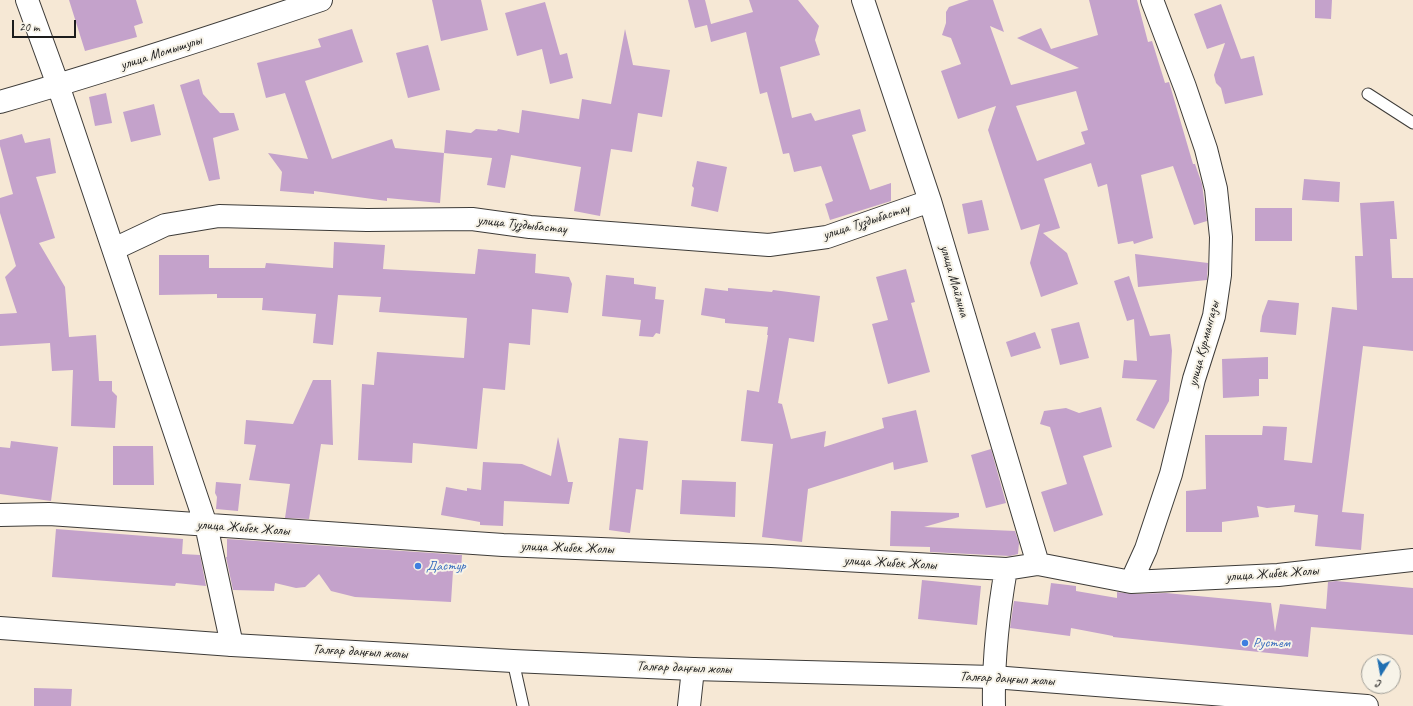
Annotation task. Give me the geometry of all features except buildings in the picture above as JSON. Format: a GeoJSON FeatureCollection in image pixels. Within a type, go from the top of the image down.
{"type":"FeatureCollection","features":[{"type":"Feature","properties":{"kind":"street"},"geometry":{"type":"LineString","coordinates":[[27,0],[58,85],[114,249],[206,525],[232,645]]}},
{"type":"Feature","properties":{"kind":"street","name":"улица Момышулы"},"geometry":{"type":"LineString","coordinates":[[0,102],[179,47],[321,0]]}},
{"type":"Feature","properties":{"kind":"street","name":"улица Майлина"},"geometry":{"type":"LineString","coordinates":[[864,0],[930,201],[1038,564]]}},
{"type":"Feature","properties":{"kind":"street","name":"улица Курмангазы"},"geometry":{"type":"LineString","coordinates":[[1131,582],[1146,549],[1171,474],[1194,379],[1214,316],[1220,275],[1220,236],[1216,189],[1206,149],[1185,86],[1152,0]]}},
{"type":"Feature","properties":{"kind":"street","name":"улица Туздыбастау"},"geometry":{"type":"LineString","coordinates":[[114,249],[165,224],[219,216],[367,220],[472,219],[530,227],[769,245],[827,237],[930,201]]}},
{"type":"Feature","properties":{"kind":"street","name":"улица Жибек Жолы"},"geometry":{"type":"LineString","coordinates":[[0,515],[49,514],[503,545],[771,556],[1006,569],[1038,564],[1131,582],[1278,575],[1413,560]]}},
{"type":"Feature","properties":{"kind":"street"},"geometry":{"type":"LineString","coordinates":[[994,706],[993,677],[1000,607],[1006,569]]}},
{"type":"Feature","properties":{"kind":"street","name":"Талғар даңғыл жолы"},"geometry":{"type":"LineString","coordinates":[[0,628],[232,645],[513,661],[693,669],[993,677],[1367,706]]}},
{"type":"Feature","properties":{"kind":"street"},"geometry":{"type":"LineString","coordinates":[[689,706],[693,669]]}},
{"type":"Feature","properties":{"kind":"lane"},"geometry":{"type":"LineString","coordinates":[[1368,94],[1413,123]]}},
{"type":"Feature","properties":{"kind":"lane"},"geometry":{"type":"LineString","coordinates":[[513,661],[523,706]]}},
{"type":"Feature","properties":{"kind":"place","name":"Дастур"},"geometry":{"type":"Point","coordinates":[418,566]}},
{"type":"Feature","properties":{"kind":"place","name":"Рустем"},"geometry":{"type":"Point","coordinates":[1245,643]}}]}
